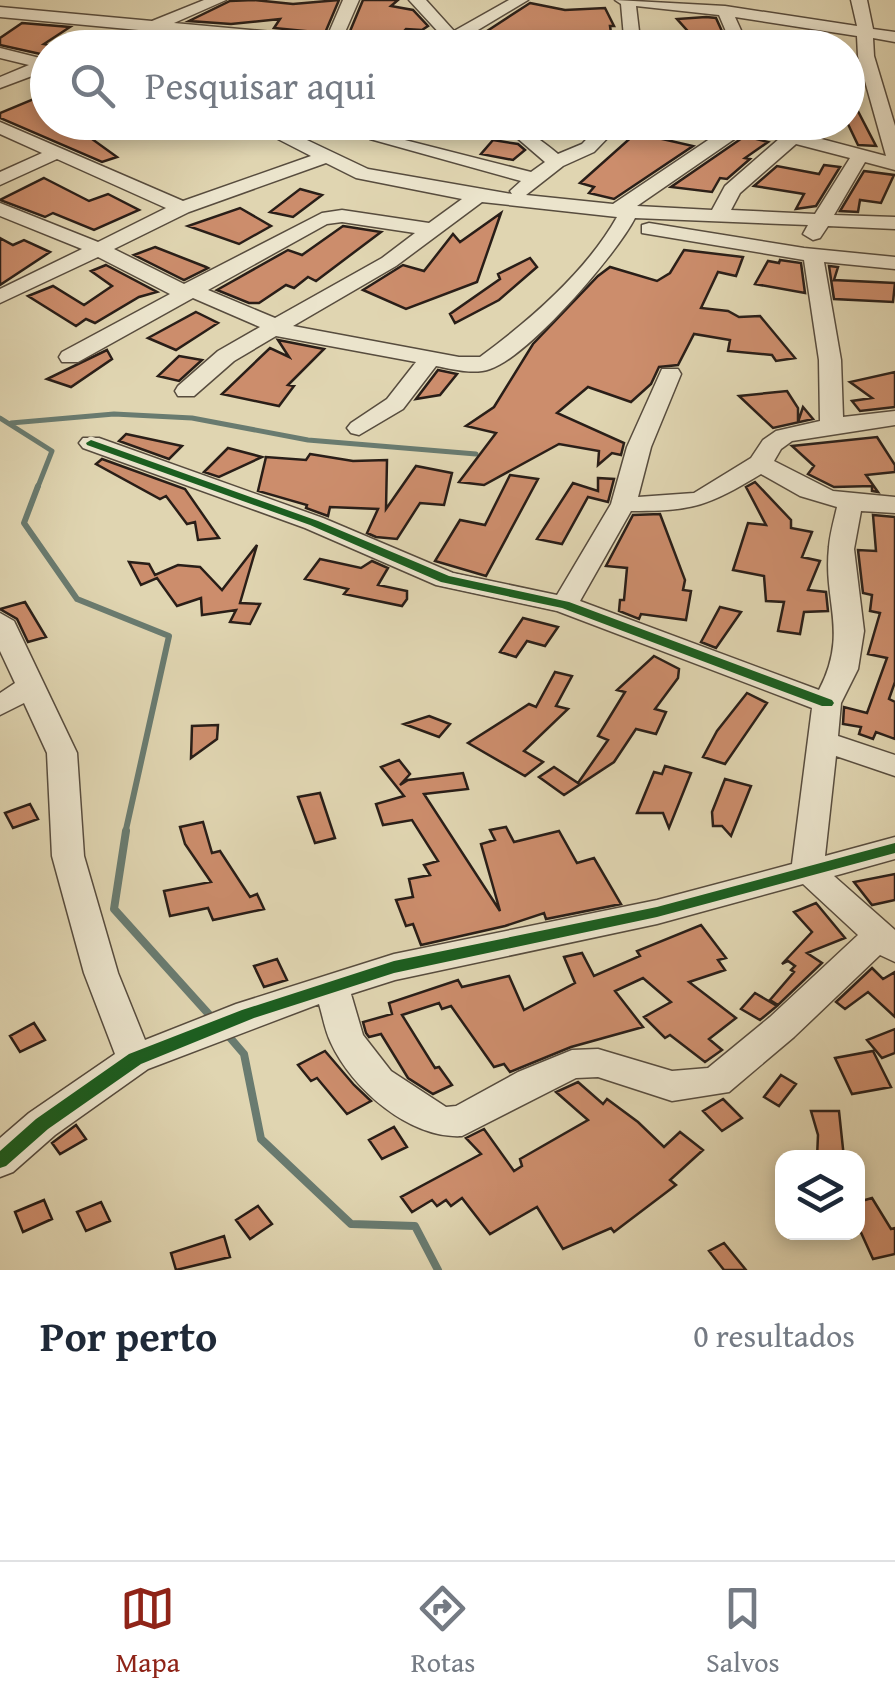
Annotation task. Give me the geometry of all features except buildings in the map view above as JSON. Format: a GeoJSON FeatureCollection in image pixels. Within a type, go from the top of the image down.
{"type":"FeatureCollection","features":[{"type":"Feature","properties":{"kind":"street"},"geometry":{"type":"LineString","coordinates":[[58,18],[85,0]]}},
{"type":"Feature","properties":{"kind":"street"},"geometry":{"type":"LineString","coordinates":[[150,28],[218,0]]}},
{"type":"Feature","properties":{"kind":"street"},"geometry":{"type":"LineString","coordinates":[[338,30],[351,0]]}},
{"type":"Feature","properties":{"kind":"street"},"geometry":{"type":"LineString","coordinates":[[416,0],[446,30]]}},
{"type":"Feature","properties":{"kind":"street"},"geometry":{"type":"LineString","coordinates":[[462,30],[520,0]]}},
{"type":"Feature","properties":{"kind":"street"},"geometry":{"type":"LineString","coordinates":[[630,30],[625,0],[725,11],[758,8],[856,30]]}},
{"type":"Feature","properties":{"kind":"street"},"geometry":{"type":"LineString","coordinates":[[859,0],[865,30]]}},
{"type":"Feature","properties":{"kind":"street"},"geometry":{"type":"LineString","coordinates":[[725,11],[733,30]]}},
{"type":"Feature","properties":{"kind":"street"},"geometry":{"type":"LineString","coordinates":[[0,12],[178,30]]}},
{"type":"Feature","properties":{"kind":"street"},"geometry":{"type":"LineString","coordinates":[[812,140],[895,160],[888,110],[866,56],[865,32],[895,37]]}},
{"type":"Feature","properties":{"kind":"street"},"geometry":{"type":"LineString","coordinates":[[0,53],[30,61]]}},
{"type":"Feature","properties":{"kind":"street"},"geometry":{"type":"LineString","coordinates":[[0,83],[30,71]]}},
{"type":"Feature","properties":{"kind":"street"},"geometry":{"type":"LineString","coordinates":[[0,127],[182,208]]}},
{"type":"Feature","properties":{"kind":"street"},"geometry":{"type":"LineString","coordinates":[[292,140],[364,174],[400,184],[623,216],[808,255],[895,263]]}},
{"type":"Feature","properties":{"kind":"street"},"geometry":{"type":"LineString","coordinates":[[383,140],[531,178]]}},
{"type":"Feature","properties":{"kind":"street"},"geometry":{"type":"LineString","coordinates":[[530,140],[556,162]]}},
{"type":"Feature","properties":{"kind":"street"},"geometry":{"type":"LineString","coordinates":[[511,201],[531,178],[556,162],[580,154],[595,140]]}},
{"type":"Feature","properties":{"kind":"street"},"geometry":{"type":"LineString","coordinates":[[0,209],[275,328],[475,366],[496,356],[594,262],[623,216],[718,140]]}},
{"type":"Feature","properties":{"kind":"street"},"geometry":{"type":"LineString","coordinates":[[718,216],[732,190],[773,140]]}},
{"type":"Feature","properties":{"kind":"street"},"geometry":{"type":"LineString","coordinates":[[0,179],[56,153]]}},
{"type":"Feature","properties":{"kind":"street"},"geometry":{"type":"LineString","coordinates":[[832,425],[830,360],[808,255],[820,220],[861,154]]}},
{"type":"Feature","properties":{"kind":"street"},"geometry":{"type":"LineString","coordinates":[[0,297],[182,208],[326,156]]}},
{"type":"Feature","properties":{"kind":"street"},"geometry":{"type":"LineString","coordinates":[[186,391],[226,356],[389,262],[478,196]]}},
{"type":"Feature","properties":{"kind":"street"},"geometry":{"type":"LineString","coordinates":[[70,357],[186,291],[332,216],[435,230]]}},
{"type":"Feature","properties":{"kind":"street"},"geometry":{"type":"LineString","coordinates":[[623,216],[895,223]]}},
{"type":"Feature","properties":{"kind":"street"},"geometry":{"type":"LineString","coordinates":[[358,428],[395,404],[430,359]]}},
{"type":"Feature","properties":{"kind":"street"},"geometry":{"type":"LineString","coordinates":[[565,606],[623,504],[639,447],[670,374]]}},
{"type":"Feature","properties":{"kind":"street"},"geometry":{"type":"LineString","coordinates":[[623,504],[682,504],[703,498],[760,464],[776,440],[832,425],[895,418]]}},
{"type":"Feature","properties":{"kind":"street"},"geometry":{"type":"LineString","coordinates":[[91,444],[314,523],[445,579],[565,606],[827,703]]}},
{"type":"Feature","properties":{"kind":"street"},"geometry":{"type":"LineString","coordinates":[[760,464],[796,488],[826,501],[895,505]]}},
{"type":"Feature","properties":{"kind":"street"},"geometry":{"type":"LineString","coordinates":[[807,870],[827,703],[844,669],[850,631],[842,549],[850,504]]}},
{"type":"Feature","properties":{"kind":"street"},"geometry":{"type":"LineString","coordinates":[[0,622],[62,753],[68,856],[101,973],[135,1059]]}},
{"type":"Feature","properties":{"kind":"street"},"geometry":{"type":"LineString","coordinates":[[0,706],[31,686]]}},
{"type":"Feature","properties":{"kind":"street"},"geometry":{"type":"LineString","coordinates":[[822,741],[895,766]]}},
{"type":"Feature","properties":{"kind":"street"},"geometry":{"type":"LineString","coordinates":[[0,1161],[42,1124],[135,1059],[332,984],[460,952],[656,912],[895,848]]}},
{"type":"Feature","properties":{"kind":"street"},"geometry":{"type":"LineString","coordinates":[[332,984],[347,1040],[378,1081],[424,1114],[444,1122],[462,1121],[572,1064],[598,1063],[672,1086],[716,1082],[886,943],[807,870]]}},
{"type":"Feature","properties":{"kind":"waterway"},"geometry":{"type":"LineString","coordinates":[[11,423],[114,414],[192,418],[308,440],[476,454]]}},
{"type":"Feature","properties":{"kind":"waterway"},"geometry":{"type":"LineString","coordinates":[[0,418],[52,451],[37,489]]}},
{"type":"Feature","properties":{"kind":"waterway"},"geometry":{"type":"LineString","coordinates":[[38,486],[24,523],[77,599],[169,636],[125,834]]}},
{"type":"Feature","properties":{"kind":"waterway"},"geometry":{"type":"LineString","coordinates":[[126,831],[114,909],[214,1020]]}},
{"type":"Feature","properties":{"kind":"waterway"},"geometry":{"type":"LineString","coordinates":[[226,1033],[244,1054],[261,1139],[351,1224],[415,1226],[438,1270]]}},
{"type":"Feature","properties":{"kind":"cycle path"},"geometry":{"type":"LineString","coordinates":[[91,443],[314,523],[445,579],[565,605],[827,703]]}},
{"type":"Feature","properties":{"kind":"cycle path"},"geometry":{"type":"LineString","coordinates":[[0,1161],[42,1124],[135,1059],[248,1014],[394,967],[657,912],[895,848]]}}]}
